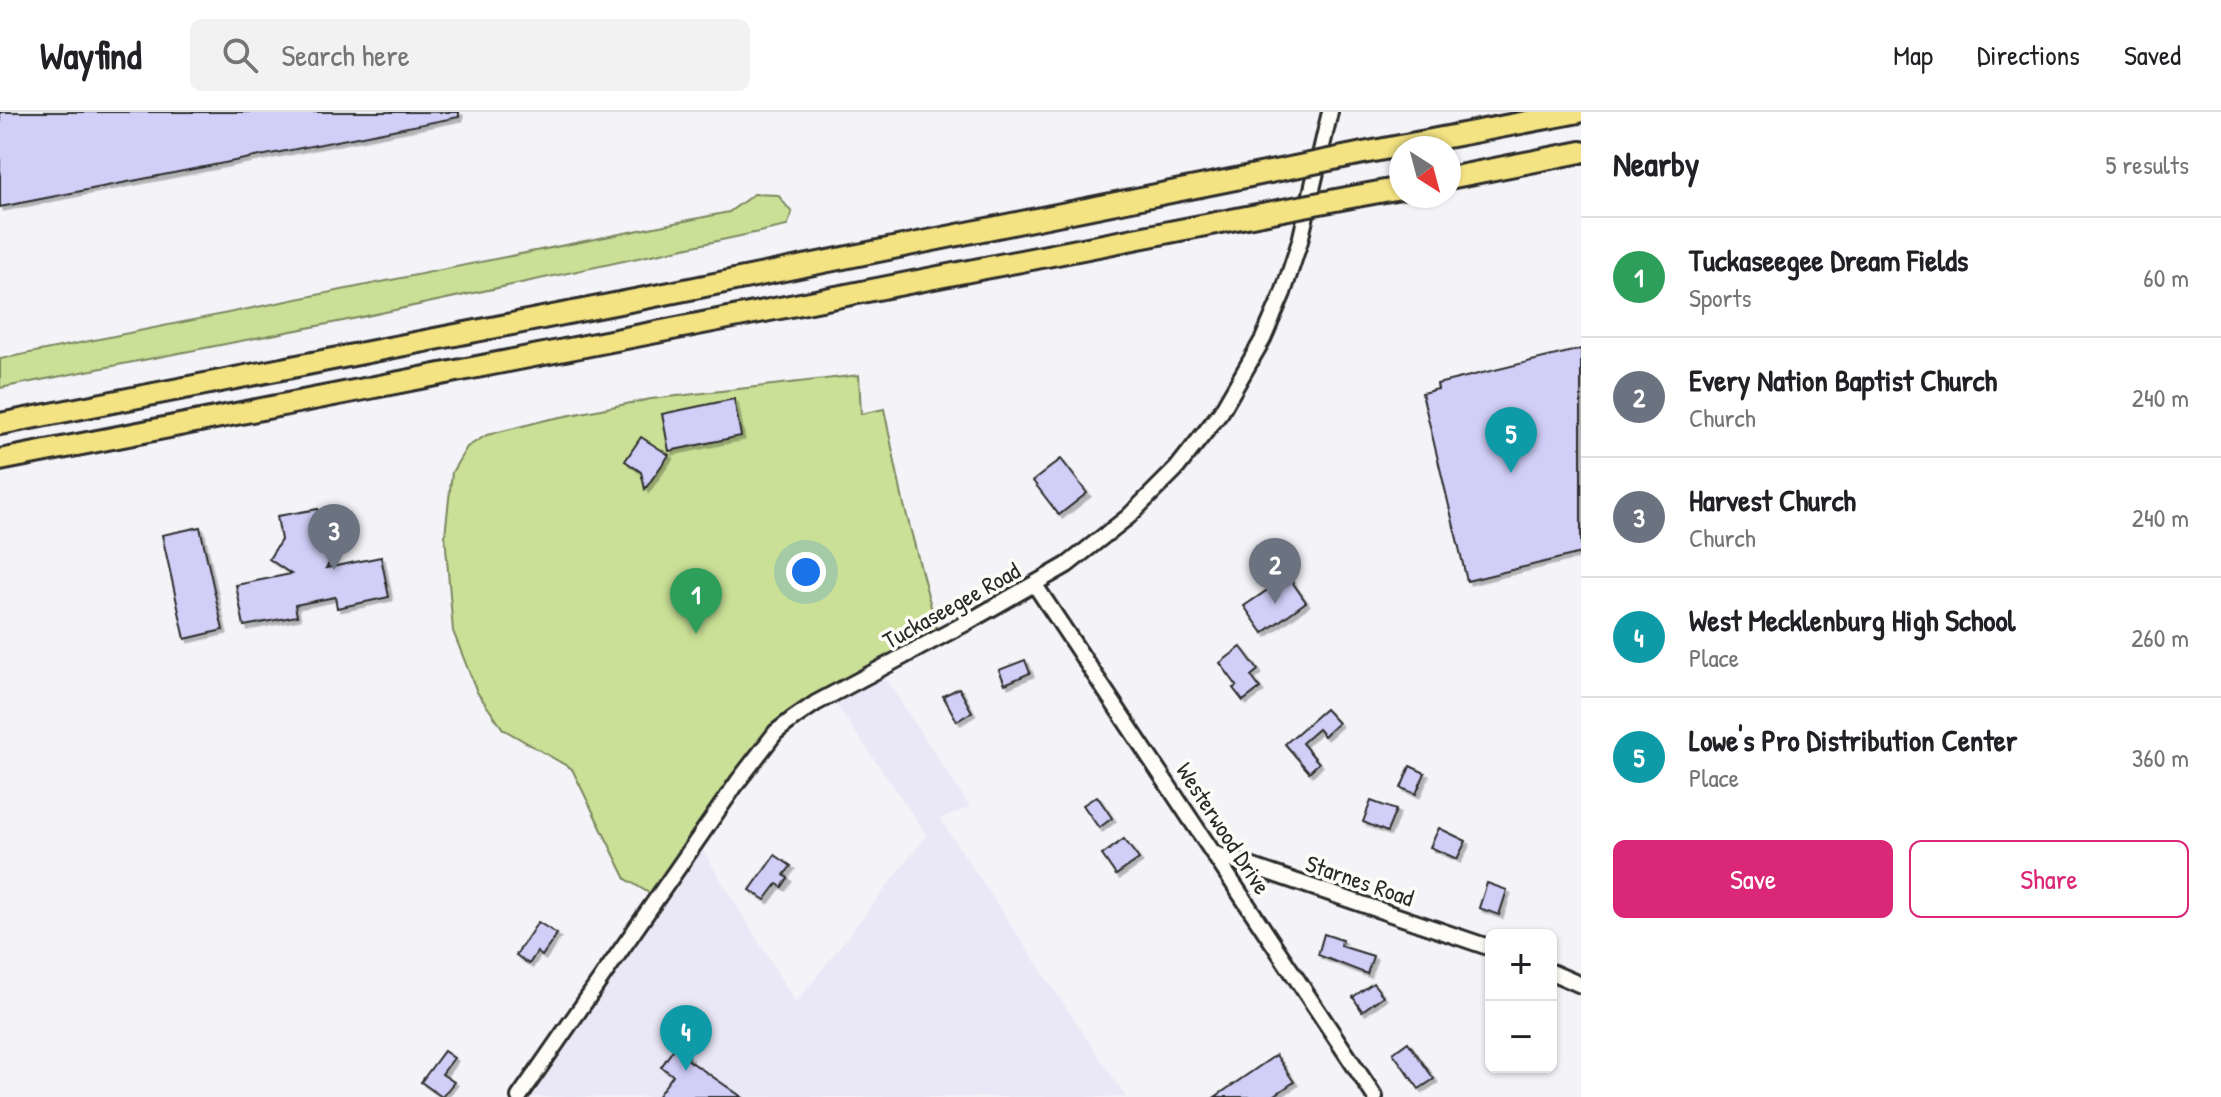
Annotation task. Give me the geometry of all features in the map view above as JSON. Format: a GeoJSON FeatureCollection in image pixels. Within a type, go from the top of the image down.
{"type":"FeatureCollection","features":[{"type":"Feature","properties":{"kind":"highway"},"geometry":{"type":"LineString","coordinates":[[0,424],[1579,112]]}},
{"type":"Feature","properties":{"kind":"highway"},"geometry":{"type":"LineString","coordinates":[[1461,176],[1581,152]]}},
{"type":"Feature","properties":{"kind":"highway"},"geometry":{"type":"LineString","coordinates":[[0,460],[1389,190]]}},
{"type":"Feature","properties":{"kind":"street","name":"Tuckaseegee Road"},"geometry":{"type":"LineString","coordinates":[[519,1097],[731,791],[776,732],[816,703],[1067,565],[1128,517],[1176,469],[1221,412],[1263,339],[1283,293],[1300,241],[1330,112]]}},
{"type":"Feature","properties":{"kind":"street","name":"Westerwood Drive"},"geometry":{"type":"LineString","coordinates":[[1035,585],[1375,1097]]}},
{"type":"Feature","properties":{"kind":"street","name":"Starnes Road"},"geometry":{"type":"LineString","coordinates":[[1215,854],[1485,946]]}},
{"type":"Feature","properties":{"kind":"street"},"geometry":{"type":"LineString","coordinates":[[1557,975],[1581,985]]}},
{"type":"Feature","properties":{"kind":"shaded area"},"geometry":{"type":"Polygon","coordinates":[[[881,672],[970,807],[940,819],[1126,1097],[522,1097],[698,842],[796,1003],[927,835],[831,697],[881,672]]]}},
{"type":"Feature","properties":{"kind":"green space"},"geometry":{"type":"Polygon","coordinates":[[[754,194],[778,195],[792,213],[787,226],[348,320],[0,388],[0,359],[729,212],[754,194]]]}},
{"type":"Feature","properties":{"kind":"green space"},"geometry":{"type":"Polygon","coordinates":[[[859,375],[861,414],[884,409],[903,501],[939,637],[776,732],[657,898],[626,879],[572,769],[503,729],[477,692],[453,631],[445,535],[452,472],[467,447],[487,435],[546,420],[651,399],[859,375]]]}},
{"type":"Feature","properties":{"kind":"building"},"geometry":{"type":"Polygon","coordinates":[[[0,112],[459,112],[459,117],[0,207],[0,112]]]}},
{"type":"Feature","properties":{"kind":"building"},"geometry":{"type":"Polygon","coordinates":[[[1581,349],[1581,553],[1467,581],[1422,393],[1438,389],[1437,384],[1581,349]]]}},
{"type":"Feature","properties":{"kind":"building"},"geometry":{"type":"Polygon","coordinates":[[[734,399],[741,436],[669,451],[662,414],[734,399]]]}},
{"type":"Feature","properties":{"kind":"building"},"geometry":{"type":"Polygon","coordinates":[[[641,437],[669,455],[645,489],[641,472],[625,461],[641,437]]]}},
{"type":"Feature","properties":{"kind":"building"},"geometry":{"type":"Polygon","coordinates":[[[1061,459],[1087,493],[1059,515],[1033,481],[1061,459]]]}},
{"type":"Feature","properties":{"kind":"building"},"geometry":{"type":"Polygon","coordinates":[[[318,509],[322,532],[342,544],[326,568],[381,557],[389,597],[337,608],[335,597],[295,605],[297,616],[244,626],[236,585],[291,574],[269,559],[281,540],[277,516],[318,509]]]}},
{"type":"Feature","properties":{"kind":"building"},"geometry":{"type":"Polygon","coordinates":[[[200,527],[223,630],[185,639],[162,535],[200,527]]]}},
{"type":"Feature","properties":{"kind":"building"},"geometry":{"type":"Polygon","coordinates":[[[1288,576],[1306,602],[1263,633],[1244,606],[1288,576]]]}},
{"type":"Feature","properties":{"kind":"building"},"geometry":{"type":"Polygon","coordinates":[[[1241,647],[1258,670],[1251,676],[1260,688],[1243,701],[1233,688],[1237,686],[1220,663],[1241,647]]]}},
{"type":"Feature","properties":{"kind":"building"},"geometry":{"type":"Polygon","coordinates":[[[1025,660],[1030,673],[1005,684],[999,670],[1025,660]]]}},
{"type":"Feature","properties":{"kind":"building"},"geometry":{"type":"Polygon","coordinates":[[[959,688],[972,712],[957,721],[943,696],[959,688]]]}},
{"type":"Feature","properties":{"kind":"building"},"geometry":{"type":"Polygon","coordinates":[[[1325,709],[1338,723],[1324,736],[1318,729],[1302,743],[1319,763],[1309,772],[1285,744],[1325,709]]]}},
{"type":"Feature","properties":{"kind":"building"},"geometry":{"type":"Polygon","coordinates":[[[1410,766],[1425,773],[1416,794],[1401,788],[1410,766]]]}},
{"type":"Feature","properties":{"kind":"building"},"geometry":{"type":"Polygon","coordinates":[[[1097,796],[1112,818],[1099,828],[1083,805],[1097,796]]]}},
{"type":"Feature","properties":{"kind":"building"},"geometry":{"type":"Polygon","coordinates":[[[1371,801],[1396,810],[1387,832],[1363,822],[1371,801]]]}},
{"type":"Feature","properties":{"kind":"building"},"geometry":{"type":"Polygon","coordinates":[[[1439,828],[1466,841],[1457,859],[1430,847],[1439,828]]]}},
{"type":"Feature","properties":{"kind":"building"},"geometry":{"type":"Polygon","coordinates":[[[1124,839],[1139,859],[1116,875],[1102,855],[1124,839]]]}},
{"type":"Feature","properties":{"kind":"building"},"geometry":{"type":"Polygon","coordinates":[[[775,855],[791,866],[784,875],[788,878],[782,887],[777,884],[765,900],[750,890],[775,855]]]}},
{"type":"Feature","properties":{"kind":"building"},"geometry":{"type":"Polygon","coordinates":[[[1487,883],[1507,890],[1499,915],[1479,908],[1487,883]]]}},
{"type":"Feature","properties":{"kind":"building"},"geometry":{"type":"Polygon","coordinates":[[[538,922],[557,934],[542,956],[537,952],[529,964],[516,955],[538,922]]]}},
{"type":"Feature","properties":{"kind":"building"},"geometry":{"type":"Polygon","coordinates":[[[1324,934],[1342,940],[1341,946],[1373,956],[1367,974],[1318,955],[1324,934]]]}},
{"type":"Feature","properties":{"kind":"building"},"geometry":{"type":"Polygon","coordinates":[[[1373,983],[1383,996],[1362,1011],[1353,997],[1373,983]]]}},
{"type":"Feature","properties":{"kind":"building"},"geometry":{"type":"Polygon","coordinates":[[[1408,1042],[1434,1079],[1419,1089],[1393,1053],[1408,1042]]]}},
{"type":"Feature","properties":{"kind":"building"},"geometry":{"type":"Polygon","coordinates":[[[675,1047],[689,1057],[687,1059],[742,1097],[657,1097],[673,1075],[661,1067],[675,1047]]]}},
{"type":"Feature","properties":{"kind":"building"},"geometry":{"type":"Polygon","coordinates":[[[444,1051],[454,1058],[442,1074],[454,1082],[442,1097],[421,1082],[444,1051]]]}},
{"type":"Feature","properties":{"kind":"building"},"geometry":{"type":"Polygon","coordinates":[[[1276,1055],[1294,1082],[1272,1097],[1215,1097],[1276,1055]]]}},
{"type":"Feature","properties":{"kind":"place","name":"Lowe's Pro Distribution Center"},"geometry":{"type":"Point","coordinates":[1511,473]}},
{"type":"Feature","properties":{"kind":"place","name":"Harvest Church"},"geometry":{"type":"Point","coordinates":[334,570]}},
{"type":"Feature","properties":{"kind":"place","name":"Every Nation Baptist Church"},"geometry":{"type":"Point","coordinates":[1275,604]}},
{"type":"Feature","properties":{"kind":"place","name":"Tuckaseegee Dream Fields"},"geometry":{"type":"Point","coordinates":[696,634]}},
{"type":"Feature","properties":{"kind":"place","name":"West Mecklenburg High School"},"geometry":{"type":"Point","coordinates":[686,1071]}}]}
